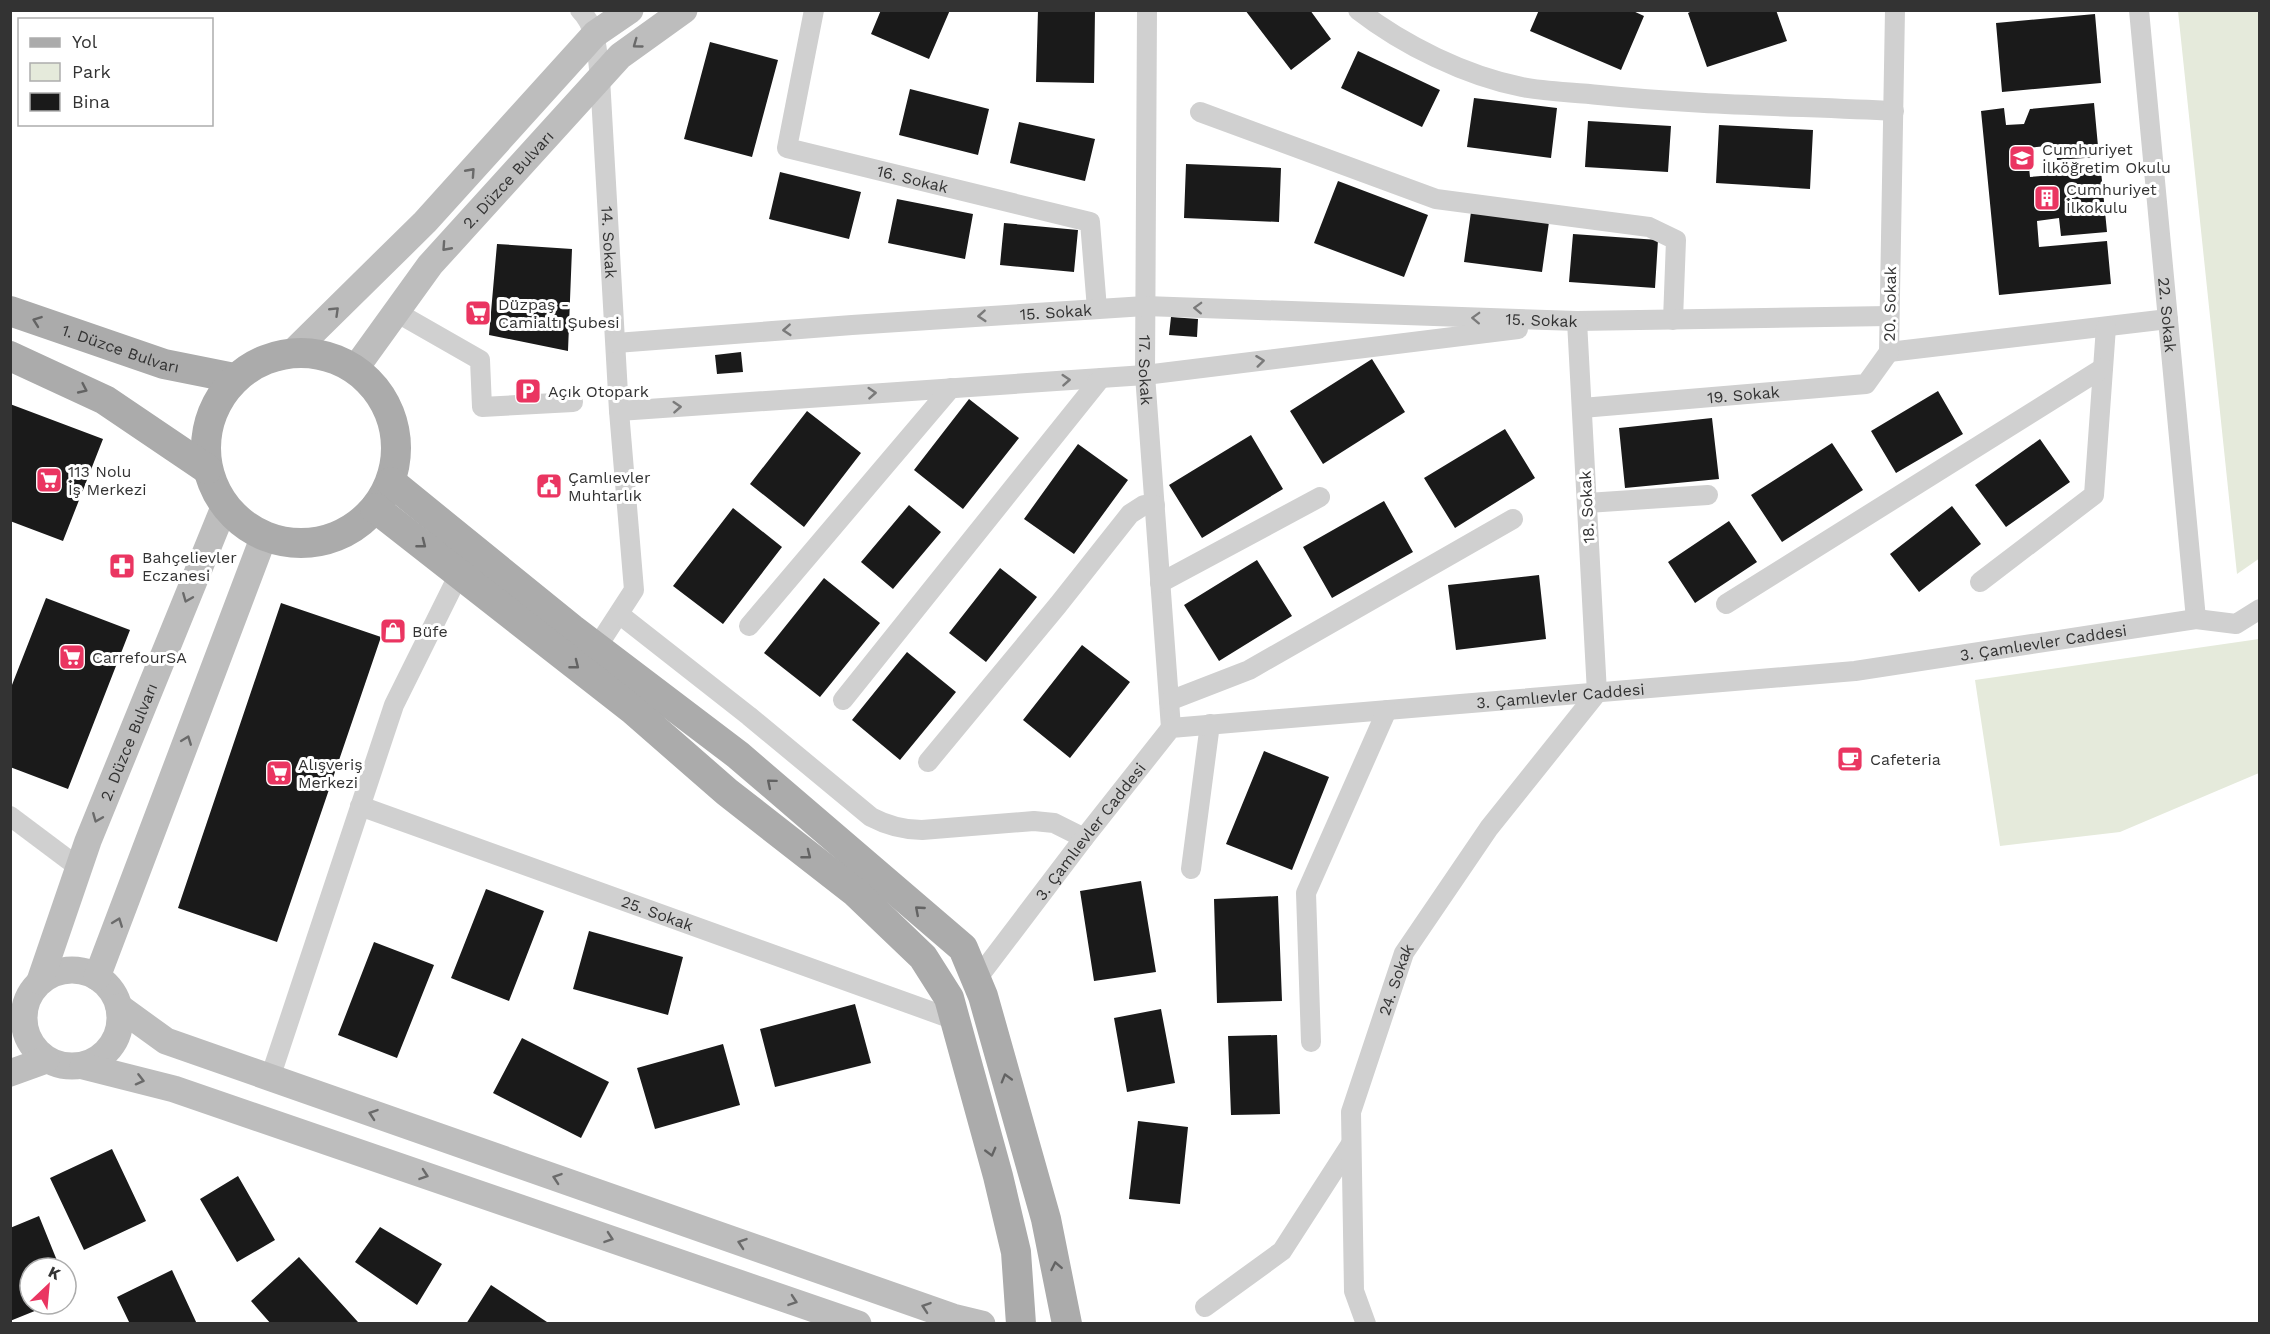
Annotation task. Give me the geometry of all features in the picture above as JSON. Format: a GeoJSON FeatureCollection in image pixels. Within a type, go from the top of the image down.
{"type":"FeatureCollection","features":[{"type":"Feature","properties":{"kind":"main road","name":"2. Düzce Bulvarı"},"geometry":{"type":"LineString","coordinates":[[293,352],[425,222],[587,18],[630,10]]}},
{"type":"Feature","properties":{"kind":"main road","name":"2. Düzce Bulvarı"},"geometry":{"type":"LineString","coordinates":[[355,369],[430,265],[600,78],[621,56],[684,10]]}},
{"type":"Feature","properties":{"kind":"main road","name":"1. Düzce Bulvarı"},"geometry":{"type":"LineString","coordinates":[[10,311],[164,364],[234,378]]}},
{"type":"Feature","properties":{"kind":"main road"},"geometry":{"type":"LineString","coordinates":[[293,352],[326,355],[355,369],[378,391],[392,419],[397,451],[391,482],[375,508],[353,529],[324,541],[294,544],[264,536],[238,520],[218,497],[207,469],[205,436],[214,405],[234,378],[261,360],[293,352]]}},
{"type":"Feature","properties":{"kind":"main road"},"geometry":{"type":"LineString","coordinates":[[10,356],[105,400],[207,469]]}},
{"type":"Feature","properties":{"kind":"main road"},"geometry":{"type":"LineString","coordinates":[[391,482],[597,647],[738,755],[963,948],[983,996],[1046,1219],[1067,1323]]}},
{"type":"Feature","properties":{"kind":"main road","name":"2. Düzce Bulvarı"},"geometry":{"type":"LineString","coordinates":[[27,993],[225,505]]}},
{"type":"Feature","properties":{"kind":"main road"},"geometry":{"type":"LineString","coordinates":[[375,508],[633,710],[727,792],[855,892],[923,957],[949,998],[998,1176],[1016,1252],[1022,1323],[1040,1323]]}},
{"type":"Feature","properties":{"kind":"main road"},"geometry":{"type":"LineString","coordinates":[[97,977],[264,536]]}},
{"type":"Feature","properties":{"kind":"main road"},"geometry":{"type":"LineString","coordinates":[[83,1066],[97,1060],[113,1044],[120,1023],[119,1007],[107,985],[97,977],[83,971],[68,970],[53,973],[27,993],[24,1007],[26,1037],[34,1050],[46,1060],[58,1065],[83,1066],[174,1089],[858,1323]]}},
{"type":"Feature","properties":{"kind":"main road"},"geometry":{"type":"LineString","coordinates":[[119,1007],[166,1041],[953,1317],[982,1323]]}},
{"type":"Feature","properties":{"kind":"main road"},"geometry":{"type":"LineString","coordinates":[[10,1073],[46,1060]]}},
{"type":"Feature","properties":{"kind":"street","name":"16. Sokak"},"geometry":{"type":"LineString","coordinates":[[814,10],[787,148],[1090,222],[1098,309]]}},
{"type":"Feature","properties":{"kind":"street","name":"17. Sokak"},"geometry":{"type":"LineString","coordinates":[[1147,10],[1145,375],[1171,728]]}},
{"type":"Feature","properties":{"kind":"street"},"geometry":{"type":"LineString","coordinates":[[1358,10],[1385,31],[1450,63],[1495,80],[1523,87],[1649,100],[1894,111]]}},
{"type":"Feature","properties":{"kind":"street","name":"20. Sokak"},"geometry":{"type":"LineString","coordinates":[[1895,10],[1889,352],[2168,320]]}},
{"type":"Feature","properties":{"kind":"street","name":"22. Sokak"},"geometry":{"type":"LineString","coordinates":[[2139,10],[2196,619]]}},
{"type":"Feature","properties":{"kind":"street","name":"14. Sokak"},"geometry":{"type":"LineString","coordinates":[[587,18],[600,78],[619,411],[634,590],[597,647]]}},
{"type":"Feature","properties":{"kind":"street"},"geometry":{"type":"LineString","coordinates":[[1200,112],[1436,199],[1649,227],[1676,240],[1673,320]]}},
{"type":"Feature","properties":{"kind":"street","name":"15. Sokak"},"geometry":{"type":"LineString","coordinates":[[616,343],[1145,306],[1577,321]]}},
{"type":"Feature","properties":{"kind":"street"},"geometry":{"type":"LineString","coordinates":[[396,312],[480,360],[482,407],[573,402]]}},
{"type":"Feature","properties":{"kind":"street"},"geometry":{"type":"LineString","coordinates":[[1577,321],[1889,316]]}},
{"type":"Feature","properties":{"kind":"street","name":"15. Sokak"},"geometry":{"type":"LineString","coordinates":[[619,411],[1145,375],[1577,321]]}},
{"type":"Feature","properties":{"kind":"street","name":"18. Sokak"},"geometry":{"type":"LineString","coordinates":[[1577,321],[1598,693]]}},
{"type":"Feature","properties":{"kind":"street"},"geometry":{"type":"LineString","coordinates":[[1980,582],[2094,495],[2106,327]]}},
{"type":"Feature","properties":{"kind":"street","name":"19. Sokak"},"geometry":{"type":"LineString","coordinates":[[1582,408],[1866,384],[1889,352]]}},
{"type":"Feature","properties":{"kind":"street"},"geometry":{"type":"LineString","coordinates":[[1726,604],[2103,368]]}},
{"type":"Feature","properties":{"kind":"street"},"geometry":{"type":"LineString","coordinates":[[843,700],[1101,378]]}},
{"type":"Feature","properties":{"kind":"street"},"geometry":{"type":"LineString","coordinates":[[749,626],[951,388]]}},
{"type":"Feature","properties":{"kind":"street"},"geometry":{"type":"LineString","coordinates":[[1587,503],[1708,495]]}},
{"type":"Feature","properties":{"kind":"street"},"geometry":{"type":"LineString","coordinates":[[1160,583],[1320,497]]}},
{"type":"Feature","properties":{"kind":"street"},"geometry":{"type":"LineString","coordinates":[[928,762],[1130,514],[1144,505],[1155,505]]}},
{"type":"Feature","properties":{"kind":"street"},"geometry":{"type":"LineString","coordinates":[[1169,701],[1248,670],[1513,519]]}},
{"type":"Feature","properties":{"kind":"street"},"geometry":{"type":"LineString","coordinates":[[270,1078],[394,705],[459,574]]}},
{"type":"Feature","properties":{"kind":"street","name":"3. Çamlıevler Caddesi"},"geometry":{"type":"LineString","coordinates":[[976,980],[1171,728],[1855,671],[2196,619],[2236,624],[2259,609]]}},
{"type":"Feature","properties":{"kind":"street"},"geometry":{"type":"LineString","coordinates":[[619,614],[749,716],[871,817],[882,823],[908,830],[922,830],[1034,821],[1054,823],[1084,838]]}},
{"type":"Feature","properties":{"kind":"street","name":"24. Sokak"},"geometry":{"type":"LineString","coordinates":[[1366,1323],[1354,1291],[1351,1112],[1404,953],[1490,828],[1598,693]]}},
{"type":"Feature","properties":{"kind":"street"},"geometry":{"type":"LineString","coordinates":[[1311,1042],[1306,893],[1387,710]]}},
{"type":"Feature","properties":{"kind":"street"},"geometry":{"type":"LineString","coordinates":[[1191,869],[1210,724]]}},
{"type":"Feature","properties":{"kind":"street","name":"25. Sokak"},"geometry":{"type":"LineString","coordinates":[[360,806],[955,1020]]}},
{"type":"Feature","properties":{"kind":"street"},"geometry":{"type":"LineString","coordinates":[[10,816],[78,867]]}},
{"type":"Feature","properties":{"kind":"street"},"geometry":{"type":"LineString","coordinates":[[1205,1306],[1282,1251],[1351,1144]]}},
{"type":"Feature","properties":{"kind":"green space"},"geometry":{"type":"Polygon","coordinates":[[[2178,11],[2259,11],[2260,558],[2237,574],[2178,11]]]}},
{"type":"Feature","properties":{"kind":"green space"},"geometry":{"type":"Polygon","coordinates":[[[2259,639],[2259,773],[2120,832],[2000,846],[1975,680],[2259,639]]]}},
{"type":"Feature","properties":{"kind":"building"},"geometry":{"type":"Polygon","coordinates":[[[881,10],[950,10],[929,59],[871,34],[881,10]]]}},
{"type":"Feature","properties":{"kind":"building"},"geometry":{"type":"Polygon","coordinates":[[[1038,10],[1095,10],[1094,83],[1036,82],[1038,10]]]}},
{"type":"Feature","properties":{"kind":"building"},"geometry":{"type":"Polygon","coordinates":[[[1245,10],[1310,10],[1331,39],[1291,70],[1245,10]]]}},
{"type":"Feature","properties":{"kind":"building"},"geometry":{"type":"Polygon","coordinates":[[[1539,10],[1631,10],[1644,16],[1621,70],[1530,31],[1539,10]]]}},
{"type":"Feature","properties":{"kind":"building"},"geometry":{"type":"Polygon","coordinates":[[[1694,10],[1776,10],[1787,41],[1707,67],[1688,13],[1694,10]]]}},
{"type":"Feature","properties":{"kind":"building"},"geometry":{"type":"Polygon","coordinates":[[[2095,14],[2101,83],[2002,92],[1996,23],[2095,14]]]}},
{"type":"Feature","properties":{"kind":"building"},"geometry":{"type":"Polygon","coordinates":[[[710,42],[778,60],[752,157],[684,139],[710,42]]]}},
{"type":"Feature","properties":{"kind":"building"},"geometry":{"type":"Polygon","coordinates":[[[1358,51],[1440,90],[1422,127],[1341,88],[1358,51]]]}},
{"type":"Feature","properties":{"kind":"building"},"geometry":{"type":"Polygon","coordinates":[[[910,89],[989,109],[978,155],[899,135],[910,89]]]}},
{"type":"Feature","properties":{"kind":"building"},"geometry":{"type":"Polygon","coordinates":[[[1474,98],[1557,108],[1551,158],[1467,147],[1474,98]]]}},
{"type":"Feature","properties":{"kind":"building","name":"Cumhuriyet İlkokulu"},"geometry":{"type":"Polygon","coordinates":[[[2094,103],[2099,157],[2057,160],[2056,145],[2027,148],[2030,177],[2101,171],[2107,232],[2061,236],[2059,218],[2037,221],[2039,247],[2107,241],[2111,284],[1999,295],[1981,111],[2004,108],[2006,125],[2024,124],[2030,109],[2094,103]]]}},
{"type":"Feature","properties":{"kind":"building"},"geometry":{"type":"Polygon","coordinates":[[[1588,121],[1671,126],[1668,172],[1585,167],[1588,121]]]}},
{"type":"Feature","properties":{"kind":"building"},"geometry":{"type":"Polygon","coordinates":[[[1019,122],[1095,139],[1085,181],[1010,163],[1019,122]]]}},
{"type":"Feature","properties":{"kind":"building"},"geometry":{"type":"Polygon","coordinates":[[[1719,125],[1813,130],[1810,189],[1716,183],[1719,125]]]}},
{"type":"Feature","properties":{"kind":"building"},"geometry":{"type":"Polygon","coordinates":[[[1186,164],[1281,168],[1279,222],[1184,218],[1186,164]]]}},
{"type":"Feature","properties":{"kind":"building"},"geometry":{"type":"Polygon","coordinates":[[[780,172],[861,192],[849,239],[769,219],[780,172]]]}},
{"type":"Feature","properties":{"kind":"building"},"geometry":{"type":"Polygon","coordinates":[[[1338,181],[1428,215],[1404,277],[1314,243],[1338,181]]]}},
{"type":"Feature","properties":{"kind":"building"},"geometry":{"type":"Polygon","coordinates":[[[897,199],[973,214],[965,259],[888,243],[897,199]]]}},
{"type":"Feature","properties":{"kind":"building"},"geometry":{"type":"Polygon","coordinates":[[[1471,212],[1549,222],[1542,272],[1464,262],[1471,212]]]}},
{"type":"Feature","properties":{"kind":"building"},"geometry":{"type":"Polygon","coordinates":[[[1004,223],[1078,230],[1074,272],[1000,265],[1004,223]]]}},
{"type":"Feature","properties":{"kind":"building"},"geometry":{"type":"Polygon","coordinates":[[[1573,234],[1658,240],[1655,288],[1569,282],[1573,234]]]}},
{"type":"Feature","properties":{"kind":"building"},"geometry":{"type":"Polygon","coordinates":[[[497,244],[572,249],[568,351],[489,335],[497,244]]]}},
{"type":"Feature","properties":{"kind":"building"},"geometry":{"type":"Polygon","coordinates":[[[1171,317],[1198,319],[1197,337],[1169,335],[1171,317]]]}},
{"type":"Feature","properties":{"kind":"building"},"geometry":{"type":"Polygon","coordinates":[[[741,352],[743,372],[717,374],[715,355],[741,352]]]}},
{"type":"Feature","properties":{"kind":"building"},"geometry":{"type":"Polygon","coordinates":[[[1372,359],[1405,412],[1323,464],[1290,411],[1372,359]]]}},
{"type":"Feature","properties":{"kind":"building"},"geometry":{"type":"Polygon","coordinates":[[[1938,391],[1963,434],[1896,473],[1871,431],[1938,391]]]}},
{"type":"Feature","properties":{"kind":"building"},"geometry":{"type":"Polygon","coordinates":[[[969,399],[1019,438],[963,509],[914,470],[969,399]]]}},
{"type":"Feature","properties":{"kind":"building","name":"113 Nolu İş Merkezi"},"geometry":{"type":"Polygon","coordinates":[[[10,404],[103,439],[63,541],[10,521],[10,404]]]}},
{"type":"Feature","properties":{"kind":"building"},"geometry":{"type":"Polygon","coordinates":[[[807,411],[861,453],[804,527],[750,484],[807,411]]]}},
{"type":"Feature","properties":{"kind":"building"},"geometry":{"type":"Polygon","coordinates":[[[1712,418],[1719,479],[1625,488],[1619,428],[1712,418]]]}},
{"type":"Feature","properties":{"kind":"building"},"geometry":{"type":"Polygon","coordinates":[[[1505,429],[1535,478],[1455,528],[1424,478],[1505,429]]]}},
{"type":"Feature","properties":{"kind":"building"},"geometry":{"type":"Polygon","coordinates":[[[1251,435],[1283,489],[1202,538],[1169,485],[1251,435]]]}},
{"type":"Feature","properties":{"kind":"building"},"geometry":{"type":"Polygon","coordinates":[[[2040,439],[2070,482],[2006,527],[1975,485],[2040,439]]]}},
{"type":"Feature","properties":{"kind":"building"},"geometry":{"type":"Polygon","coordinates":[[[1832,443],[1863,490],[1782,542],[1751,495],[1832,443]]]}},
{"type":"Feature","properties":{"kind":"building"},"geometry":{"type":"Polygon","coordinates":[[[1078,444],[1128,480],[1074,554],[1024,519],[1078,444]]]}},
{"type":"Feature","properties":{"kind":"building"},"geometry":{"type":"Polygon","coordinates":[[[1384,501],[1413,552],[1332,598],[1303,547],[1384,501]]]}},
{"type":"Feature","properties":{"kind":"building"},"geometry":{"type":"Polygon","coordinates":[[[909,505],[941,532],[893,589],[861,562],[909,505]]]}},
{"type":"Feature","properties":{"kind":"building"},"geometry":{"type":"Polygon","coordinates":[[[1952,506],[1981,544],[1919,592],[1890,554],[1952,506]]]}},
{"type":"Feature","properties":{"kind":"building"},"geometry":{"type":"Polygon","coordinates":[[[733,508],[782,547],[723,624],[673,586],[733,508]]]}},
{"type":"Feature","properties":{"kind":"building"},"geometry":{"type":"Polygon","coordinates":[[[1729,521],[1757,562],[1695,603],[1668,562],[1729,521]]]}},
{"type":"Feature","properties":{"kind":"building"},"geometry":{"type":"Polygon","coordinates":[[[1257,560],[1292,616],[1219,661],[1184,605],[1257,560]]]}},
{"type":"Feature","properties":{"kind":"building"},"geometry":{"type":"Polygon","coordinates":[[[1000,568],[1037,597],[986,662],[949,633],[1000,568]]]}},
{"type":"Feature","properties":{"kind":"building"},"geometry":{"type":"Polygon","coordinates":[[[1539,575],[1546,639],[1456,650],[1448,585],[1539,575]]]}},
{"type":"Feature","properties":{"kind":"building"},"geometry":{"type":"Polygon","coordinates":[[[824,578],[880,623],[820,697],[764,653],[824,578]]]}},
{"type":"Feature","properties":{"kind":"building"},"geometry":{"type":"Polygon","coordinates":[[[46,598],[130,630],[68,789],[10,767],[10,690],[46,598]]]}},
{"type":"Feature","properties":{"kind":"building","name":"Alışveriş Merkezi"},"geometry":{"type":"Polygon","coordinates":[[[281,603],[381,637],[277,942],[178,908],[281,603]]]}},
{"type":"Feature","properties":{"kind":"building"},"geometry":{"type":"Polygon","coordinates":[[[1082,645],[1130,682],[1070,758],[1023,720],[1082,645]]]}},
{"type":"Feature","properties":{"kind":"building"},"geometry":{"type":"Polygon","coordinates":[[[907,652],[956,692],[900,760],[852,720],[907,652]]]}},
{"type":"Feature","properties":{"kind":"building"},"geometry":{"type":"Polygon","coordinates":[[[1264,751],[1329,777],[1292,870],[1226,844],[1264,751]]]}},
{"type":"Feature","properties":{"kind":"building"},"geometry":{"type":"Polygon","coordinates":[[[1141,881],[1156,972],[1094,981],[1080,891],[1141,881]]]}},
{"type":"Feature","properties":{"kind":"building"},"geometry":{"type":"Polygon","coordinates":[[[486,889],[544,911],[509,1001],[451,978],[486,889]]]}},
{"type":"Feature","properties":{"kind":"building"},"geometry":{"type":"Polygon","coordinates":[[[1278,896],[1282,1001],[1217,1003],[1214,899],[1278,896]]]}},
{"type":"Feature","properties":{"kind":"building"},"geometry":{"type":"Polygon","coordinates":[[[589,931],[683,957],[668,1015],[573,989],[589,931]]]}},
{"type":"Feature","properties":{"kind":"building"},"geometry":{"type":"Polygon","coordinates":[[[374,942],[434,965],[397,1058],[338,1035],[374,942]]]}},
{"type":"Feature","properties":{"kind":"building"},"geometry":{"type":"Polygon","coordinates":[[[855,1004],[871,1063],[775,1087],[760,1029],[855,1004]]]}},
{"type":"Feature","properties":{"kind":"building"},"geometry":{"type":"Polygon","coordinates":[[[1161,1009],[1175,1083],[1127,1092],[1114,1018],[1161,1009]]]}},
{"type":"Feature","properties":{"kind":"building"},"geometry":{"type":"Polygon","coordinates":[[[1277,1035],[1280,1114],[1231,1115],[1228,1036],[1277,1035]]]}},
{"type":"Feature","properties":{"kind":"building"},"geometry":{"type":"Polygon","coordinates":[[[522,1038],[609,1082],[581,1138],[493,1093],[522,1038]]]}},
{"type":"Feature","properties":{"kind":"building"},"geometry":{"type":"Polygon","coordinates":[[[723,1044],[740,1105],[655,1129],[637,1068],[723,1044]]]}},
{"type":"Feature","properties":{"kind":"building"},"geometry":{"type":"Polygon","coordinates":[[[1138,1121],[1188,1127],[1180,1204],[1129,1199],[1138,1121]]]}},
{"type":"Feature","properties":{"kind":"building"},"geometry":{"type":"Polygon","coordinates":[[[112,1149],[146,1221],[84,1250],[50,1178],[112,1149]]]}},
{"type":"Feature","properties":{"kind":"building"},"geometry":{"type":"Polygon","coordinates":[[[238,1176],[275,1240],[237,1262],[200,1199],[238,1176]]]}},
{"type":"Feature","properties":{"kind":"building"},"geometry":{"type":"Polygon","coordinates":[[[39,1216],[55,1256],[18,1256],[18,1316],[22,1316],[10,1321],[10,1228],[39,1216]]]}},
{"type":"Feature","properties":{"kind":"building"},"geometry":{"type":"Polygon","coordinates":[[[380,1227],[442,1264],[417,1305],[355,1262],[380,1227]]]}},
{"type":"Feature","properties":{"kind":"building"},"geometry":{"type":"Polygon","coordinates":[[[299,1257],[358,1322],[356,1324],[271,1324],[251,1301],[299,1257]]]}},
{"type":"Feature","properties":{"kind":"building"},"geometry":{"type":"Polygon","coordinates":[[[172,1270],[197,1324],[130,1324],[117,1297],[172,1270]]]}},
{"type":"Feature","properties":{"kind":"building"},"geometry":{"type":"Polygon","coordinates":[[[491,1285],[550,1324],[466,1324],[491,1285]]]}},
{"type":"Feature","properties":{"kind":"place","name":"Cumhuriyet İlköğretim Okulu"},"geometry":{"type":"Point","coordinates":[2022,158]}},
{"type":"Feature","properties":{"kind":"place","name":"Cumhuriyet İlkokulu"},"geometry":{"type":"Point","coordinates":[2047,198]}},
{"type":"Feature","properties":{"kind":"place","name":"Düzpaş - Camialtı Şubesi"},"geometry":{"type":"Point","coordinates":[478,313]}},
{"type":"Feature","properties":{"kind":"place","name":"Açık Otopark"},"geometry":{"type":"Point","coordinates":[528,391]}},
{"type":"Feature","properties":{"kind":"place","name":"113 Nolu İş Merkezi"},"geometry":{"type":"Point","coordinates":[49,480]}},
{"type":"Feature","properties":{"kind":"place","name":"Çamlıevler Muhtarlık"},"geometry":{"type":"Point","coordinates":[549,486]}},
{"type":"Feature","properties":{"kind":"place","name":"Bahçelievler Eczanesi"},"geometry":{"type":"Point","coordinates":[122,566]}},
{"type":"Feature","properties":{"kind":"place","name":"Büfe"},"geometry":{"type":"Point","coordinates":[393,631]}},
{"type":"Feature","properties":{"kind":"place","name":"CarrefourSA"},"geometry":{"type":"Point","coordinates":[72,657]}},
{"type":"Feature","properties":{"kind":"place","name":"Cafeteria"},"geometry":{"type":"Point","coordinates":[1850,759]}},
{"type":"Feature","properties":{"kind":"place","name":"Alışveriş Merkezi"},"geometry":{"type":"Point","coordinates":[279,773]}}]}
